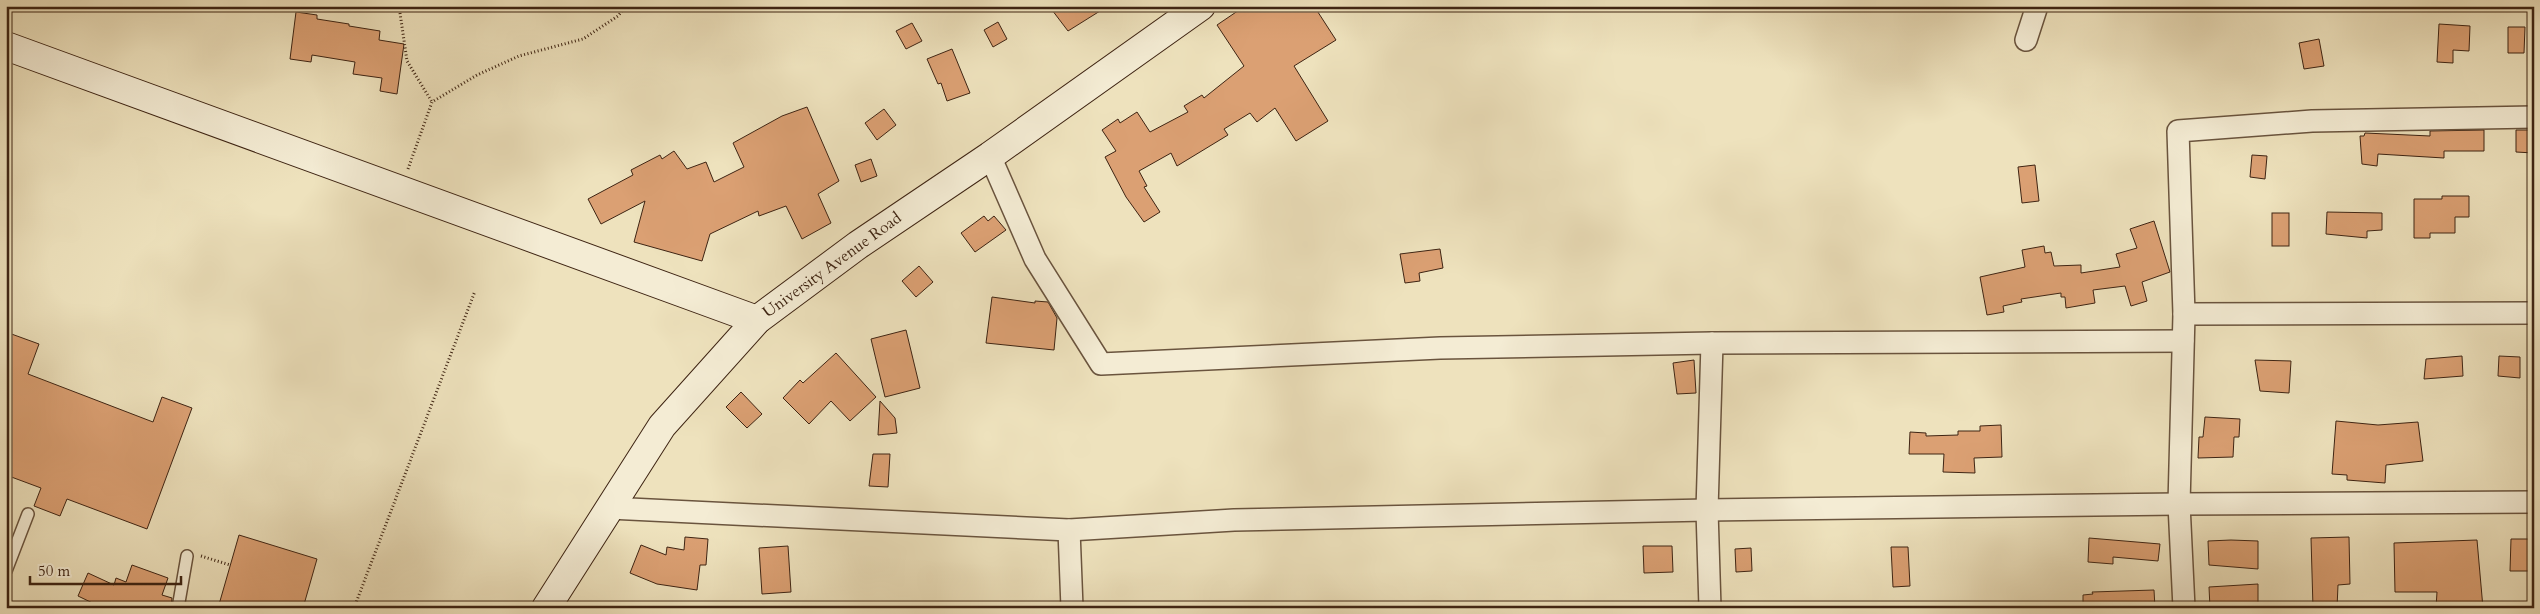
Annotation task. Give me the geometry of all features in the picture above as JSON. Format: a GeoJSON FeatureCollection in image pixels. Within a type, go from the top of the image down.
{"type":"FeatureCollection","features":[{"type":"Feature","properties":{"kind":"main road","name":"University Avenue Road"},"geometry":{"type":"LineString","coordinates":[[546,608],[662,426],[756,320],[858,244],[990,156],[1201,6]]}},
{"type":"Feature","properties":{"kind":"main road"},"geometry":{"type":"LineString","coordinates":[[6,46],[756,320]]}},
{"type":"Feature","properties":{"kind":"street"},"geometry":{"type":"LineString","coordinates":[[2026,40],[2038,6]]}},
{"type":"Feature","properties":{"kind":"street"},"geometry":{"type":"LineString","coordinates":[[2184,608],[2179,504],[2184,314],[2178,131],[2312,121],[2534,117]]}},
{"type":"Feature","properties":{"kind":"street"},"geometry":{"type":"LineString","coordinates":[[990,156],[1035,258],[1100,364],[1440,348],[1712,342],[2184,341]]}},
{"type":"Feature","properties":{"kind":"street"},"geometry":{"type":"LineString","coordinates":[[2184,314],[2534,313]]}},
{"type":"Feature","properties":{"kind":"street"},"geometry":{"type":"LineString","coordinates":[[1710,608],[1707,510],[1712,342]]}},
{"type":"Feature","properties":{"kind":"street"},"geometry":{"type":"LineString","coordinates":[[609,508],[1069,530],[1234,520],[1707,510],[2534,502]]}},
{"type":"Feature","properties":{"kind":"street"},"geometry":{"type":"LineString","coordinates":[[1069,530],[1072,608]]}},
{"type":"Feature","properties":{"kind":"lane"},"geometry":{"type":"LineString","coordinates":[[6,571],[28,514]]}},
{"type":"Feature","properties":{"kind":"lane"},"geometry":{"type":"LineString","coordinates":[[178,608],[191,555]]}},
{"type":"Feature","properties":{"kind":"path"},"geometry":{"type":"LineString","coordinates":[[399,6],[408,61],[432,102]]}},
{"type":"Feature","properties":{"kind":"path"},"geometry":{"type":"LineString","coordinates":[[405,192],[409,164],[432,102],[477,75],[519,56],[583,39],[618,16],[626,6]]}},
{"type":"Feature","properties":{"kind":"path"},"geometry":{"type":"LineString","coordinates":[[354,608],[475,291]]}},
{"type":"Feature","properties":{"kind":"path"},"geometry":{"type":"LineString","coordinates":[[191,555],[230,565]]}},
{"type":"Feature","properties":{"kind":"building"},"geometry":{"type":"Polygon","coordinates":[[[1049,6],[1108,6],[1068,31],[1049,6]]]}},
{"type":"Feature","properties":{"kind":"building"},"geometry":{"type":"Polygon","coordinates":[[[1245,6],[1314,6],[1336,40],[1294,66],[1328,121],[1296,141],[1275,108],[1257,122],[1250,113],[1224,129],[1228,135],[1177,166],[1171,153],[1139,171],[1147,186],[1144,187],[1160,212],[1144,222],[1126,197],[1105,157],[1116,151],[1102,130],[1118,119],[1120,123],[1137,112],[1150,132],[1188,112],[1184,106],[1202,95],[1204,98],[1244,66],[1217,25],[1245,6]]]}},
{"type":"Feature","properties":{"kind":"building"},"geometry":{"type":"Polygon","coordinates":[[[296,12],[317,15],[317,19],[380,31],[379,40],[404,44],[397,94],[380,91],[382,78],[353,74],[355,62],[312,55],[311,62],[290,59],[296,12]]]}},
{"type":"Feature","properties":{"kind":"building"},"geometry":{"type":"Polygon","coordinates":[[[998,22],[1007,39],[993,47],[984,30],[998,22]]]}},
{"type":"Feature","properties":{"kind":"building"},"geometry":{"type":"Polygon","coordinates":[[[912,23],[922,41],[906,49],[896,31],[912,23]]]}},
{"type":"Feature","properties":{"kind":"building"},"geometry":{"type":"Polygon","coordinates":[[[2439,24],[2470,26],[2469,51],[2453,50],[2453,63],[2437,62],[2439,24]]]}},
{"type":"Feature","properties":{"kind":"building"},"geometry":{"type":"Polygon","coordinates":[[[2508,27],[2525,27],[2524,53],[2508,53],[2508,27]]]}},
{"type":"Feature","properties":{"kind":"building"},"geometry":{"type":"Polygon","coordinates":[[[2319,39],[2324,66],[2304,69],[2299,43],[2319,39]]]}},
{"type":"Feature","properties":{"kind":"building"},"geometry":{"type":"Polygon","coordinates":[[[952,49],[970,93],[947,101],[941,83],[938,84],[927,59],[952,49]]]}},
{"type":"Feature","properties":{"kind":"building"},"geometry":{"type":"Polygon","coordinates":[[[807,107],[839,181],[818,194],[831,223],[802,239],[786,206],[759,216],[758,211],[710,234],[702,261],[634,242],[645,201],[601,224],[588,199],[633,175],[631,170],[660,155],[662,159],[674,151],[687,169],[706,162],[714,182],[744,167],[733,143],[782,116],[807,107]]]}},
{"type":"Feature","properties":{"kind":"building"},"geometry":{"type":"Polygon","coordinates":[[[884,109],[896,125],[877,140],[865,123],[884,109]]]}},
{"type":"Feature","properties":{"kind":"building"},"geometry":{"type":"Polygon","coordinates":[[[2484,130],[2484,151],[2444,151],[2444,158],[2378,154],[2377,166],[2362,164],[2360,136],[2364,136],[2365,133],[2430,136],[2430,131],[2484,130]]]}},
{"type":"Feature","properties":{"kind":"building"},"geometry":{"type":"Polygon","coordinates":[[[2516,130],[2534,130],[2534,153],[2516,152],[2516,130]]]}},
{"type":"Feature","properties":{"kind":"building"},"geometry":{"type":"Polygon","coordinates":[[[2252,155],[2267,156],[2265,179],[2250,177],[2252,155]]]}},
{"type":"Feature","properties":{"kind":"building"},"geometry":{"type":"Polygon","coordinates":[[[871,159],[877,176],[861,182],[855,165],[871,159]]]}},
{"type":"Feature","properties":{"kind":"building"},"geometry":{"type":"Polygon","coordinates":[[[2035,165],[2039,201],[2022,203],[2018,167],[2035,165]]]}},
{"type":"Feature","properties":{"kind":"building"},"geometry":{"type":"Polygon","coordinates":[[[2442,196],[2469,196],[2469,217],[2455,217],[2455,233],[2430,233],[2430,238],[2414,238],[2414,199],[2442,199],[2442,196]]]}},
{"type":"Feature","properties":{"kind":"building"},"geometry":{"type":"Polygon","coordinates":[[[2327,212],[2382,213],[2382,230],[2367,231],[2367,238],[2326,234],[2327,212]]]}},
{"type":"Feature","properties":{"kind":"building"},"geometry":{"type":"Polygon","coordinates":[[[2272,213],[2289,213],[2289,246],[2272,246],[2272,213]]]}},
{"type":"Feature","properties":{"kind":"building"},"geometry":{"type":"Polygon","coordinates":[[[984,216],[988,221],[994,216],[1006,230],[975,252],[961,233],[984,216]]]}},
{"type":"Feature","properties":{"kind":"building"},"geometry":{"type":"Polygon","coordinates":[[[2154,221],[2170,272],[2142,282],[2147,301],[2131,306],[2125,286],[2093,290],[2095,303],[2066,308],[2065,297],[2061,297],[2061,293],[2021,299],[2022,302],[2003,306],[2004,312],[1987,315],[1980,277],[2025,267],[2022,250],[2044,246],[2045,253],[2051,252],[2054,266],[2081,265],[2081,273],[2120,267],[2116,254],[2137,248],[2130,229],[2154,221]]]}},
{"type":"Feature","properties":{"kind":"building"},"geometry":{"type":"Polygon","coordinates":[[[1440,249],[1443,268],[1419,273],[1420,281],[1405,283],[1400,254],[1440,249]]]}},
{"type":"Feature","properties":{"kind":"building"},"geometry":{"type":"Polygon","coordinates":[[[919,266],[933,282],[916,297],[902,281],[919,266]]]}},
{"type":"Feature","properties":{"kind":"building"},"geometry":{"type":"Polygon","coordinates":[[[992,297],[1035,303],[1035,301],[1048,302],[1057,318],[1054,350],[986,343],[992,297]]]}},
{"type":"Feature","properties":{"kind":"building"},"geometry":{"type":"Polygon","coordinates":[[[906,330],[920,388],[885,397],[871,339],[906,330]]]}},
{"type":"Feature","properties":{"kind":"building"},"geometry":{"type":"Polygon","coordinates":[[[6,332],[39,344],[28,374],[153,422],[162,397],[192,408],[147,529],[67,499],[60,516],[34,506],[41,488],[6,475],[6,332]]]}},
{"type":"Feature","properties":{"kind":"building"},"geometry":{"type":"Polygon","coordinates":[[[836,353],[876,397],[850,421],[831,401],[809,424],[783,398],[800,380],[803,383],[836,353]]]}},
{"type":"Feature","properties":{"kind":"building"},"geometry":{"type":"Polygon","coordinates":[[[2462,356],[2463,376],[2424,379],[2426,359],[2462,356]]]}},
{"type":"Feature","properties":{"kind":"building"},"geometry":{"type":"Polygon","coordinates":[[[2499,356],[2520,357],[2520,378],[2498,376],[2499,356]]]}},
{"type":"Feature","properties":{"kind":"building"},"geometry":{"type":"Polygon","coordinates":[[[1694,360],[1696,393],[1677,394],[1673,363],[1694,360]]]}},
{"type":"Feature","properties":{"kind":"building"},"geometry":{"type":"Polygon","coordinates":[[[2255,360],[2291,361],[2289,393],[2260,391],[2255,360]]]}},
{"type":"Feature","properties":{"kind":"building"},"geometry":{"type":"Polygon","coordinates":[[[741,392],[762,414],[747,428],[726,407],[741,392]]]}},
{"type":"Feature","properties":{"kind":"building"},"geometry":{"type":"Polygon","coordinates":[[[880,401],[895,418],[897,433],[878,435],[880,401]]]}},
{"type":"Feature","properties":{"kind":"building"},"geometry":{"type":"Polygon","coordinates":[[[2205,417],[2240,419],[2239,437],[2234,437],[2233,457],[2198,458],[2199,437],[2203,437],[2205,417]]]}},
{"type":"Feature","properties":{"kind":"building"},"geometry":{"type":"Polygon","coordinates":[[[2336,421],[2378,425],[2418,422],[2423,461],[2386,465],[2385,483],[2347,480],[2347,475],[2332,474],[2336,421]]]}},
{"type":"Feature","properties":{"kind":"building"},"geometry":{"type":"Polygon","coordinates":[[[2001,425],[2002,457],[1974,458],[1975,473],[1943,472],[1944,454],[1909,454],[1910,432],[1926,433],[1926,436],[1958,435],[1958,431],[1980,431],[1980,426],[2001,425]]]}},
{"type":"Feature","properties":{"kind":"building"},"geometry":{"type":"Polygon","coordinates":[[[873,454],[890,454],[888,487],[869,486],[873,454]]]}},
{"type":"Feature","properties":{"kind":"building"},"geometry":{"type":"Polygon","coordinates":[[[239,535],[317,559],[303,608],[218,608],[239,535]]]}},
{"type":"Feature","properties":{"kind":"building"},"geometry":{"type":"Polygon","coordinates":[[[685,537],[708,539],[706,565],[700,565],[697,590],[657,584],[630,573],[641,545],[666,555],[667,547],[684,550],[685,537]]]}},
{"type":"Feature","properties":{"kind":"building"},"geometry":{"type":"Polygon","coordinates":[[[2349,537],[2350,584],[2338,585],[2337,608],[2313,608],[2311,538],[2349,537]]]}},
{"type":"Feature","properties":{"kind":"building"},"geometry":{"type":"Polygon","coordinates":[[[2089,538],[2160,544],[2158,561],[2113,557],[2113,564],[2088,562],[2089,538]]]}},
{"type":"Feature","properties":{"kind":"building"},"geometry":{"type":"Polygon","coordinates":[[[2511,539],[2534,539],[2534,571],[2510,571],[2511,539]]]}},
{"type":"Feature","properties":{"kind":"building"},"geometry":{"type":"Polygon","coordinates":[[[2477,540],[2483,608],[2436,608],[2437,592],[2395,592],[2394,543],[2477,540]]]}},
{"type":"Feature","properties":{"kind":"building"},"geometry":{"type":"Polygon","coordinates":[[[2208,541],[2258,541],[2258,569],[2209,565],[2208,541]]]}},
{"type":"Feature","properties":{"kind":"building"},"geometry":{"type":"Polygon","coordinates":[[[788,546],[791,592],[762,594],[759,548],[788,546]]]}},
{"type":"Feature","properties":{"kind":"building"},"geometry":{"type":"Polygon","coordinates":[[[1643,546],[1672,546],[1673,572],[1644,573],[1643,546]]]}},
{"type":"Feature","properties":{"kind":"building"},"geometry":{"type":"Polygon","coordinates":[[[1891,547],[1908,547],[1910,586],[1893,587],[1891,547]]]}},
{"type":"Feature","properties":{"kind":"building"},"geometry":{"type":"Polygon","coordinates":[[[1751,548],[1752,571],[1736,572],[1735,549],[1751,548]]]}},
{"type":"Feature","properties":{"kind":"building"},"geometry":{"type":"Polygon","coordinates":[[[132,565],[168,578],[162,595],[172,598],[171,608],[103,608],[78,596],[88,573],[114,585],[116,578],[126,582],[132,565]]]}},
{"type":"Feature","properties":{"kind":"building"},"geometry":{"type":"Polygon","coordinates":[[[2258,584],[2258,608],[2210,608],[2209,587],[2258,584]]]}},
{"type":"Feature","properties":{"kind":"building"},"geometry":{"type":"Polygon","coordinates":[[[2154,590],[2155,608],[2083,608],[2083,595],[2093,594],[2092,592],[2154,590]]]}}]}
